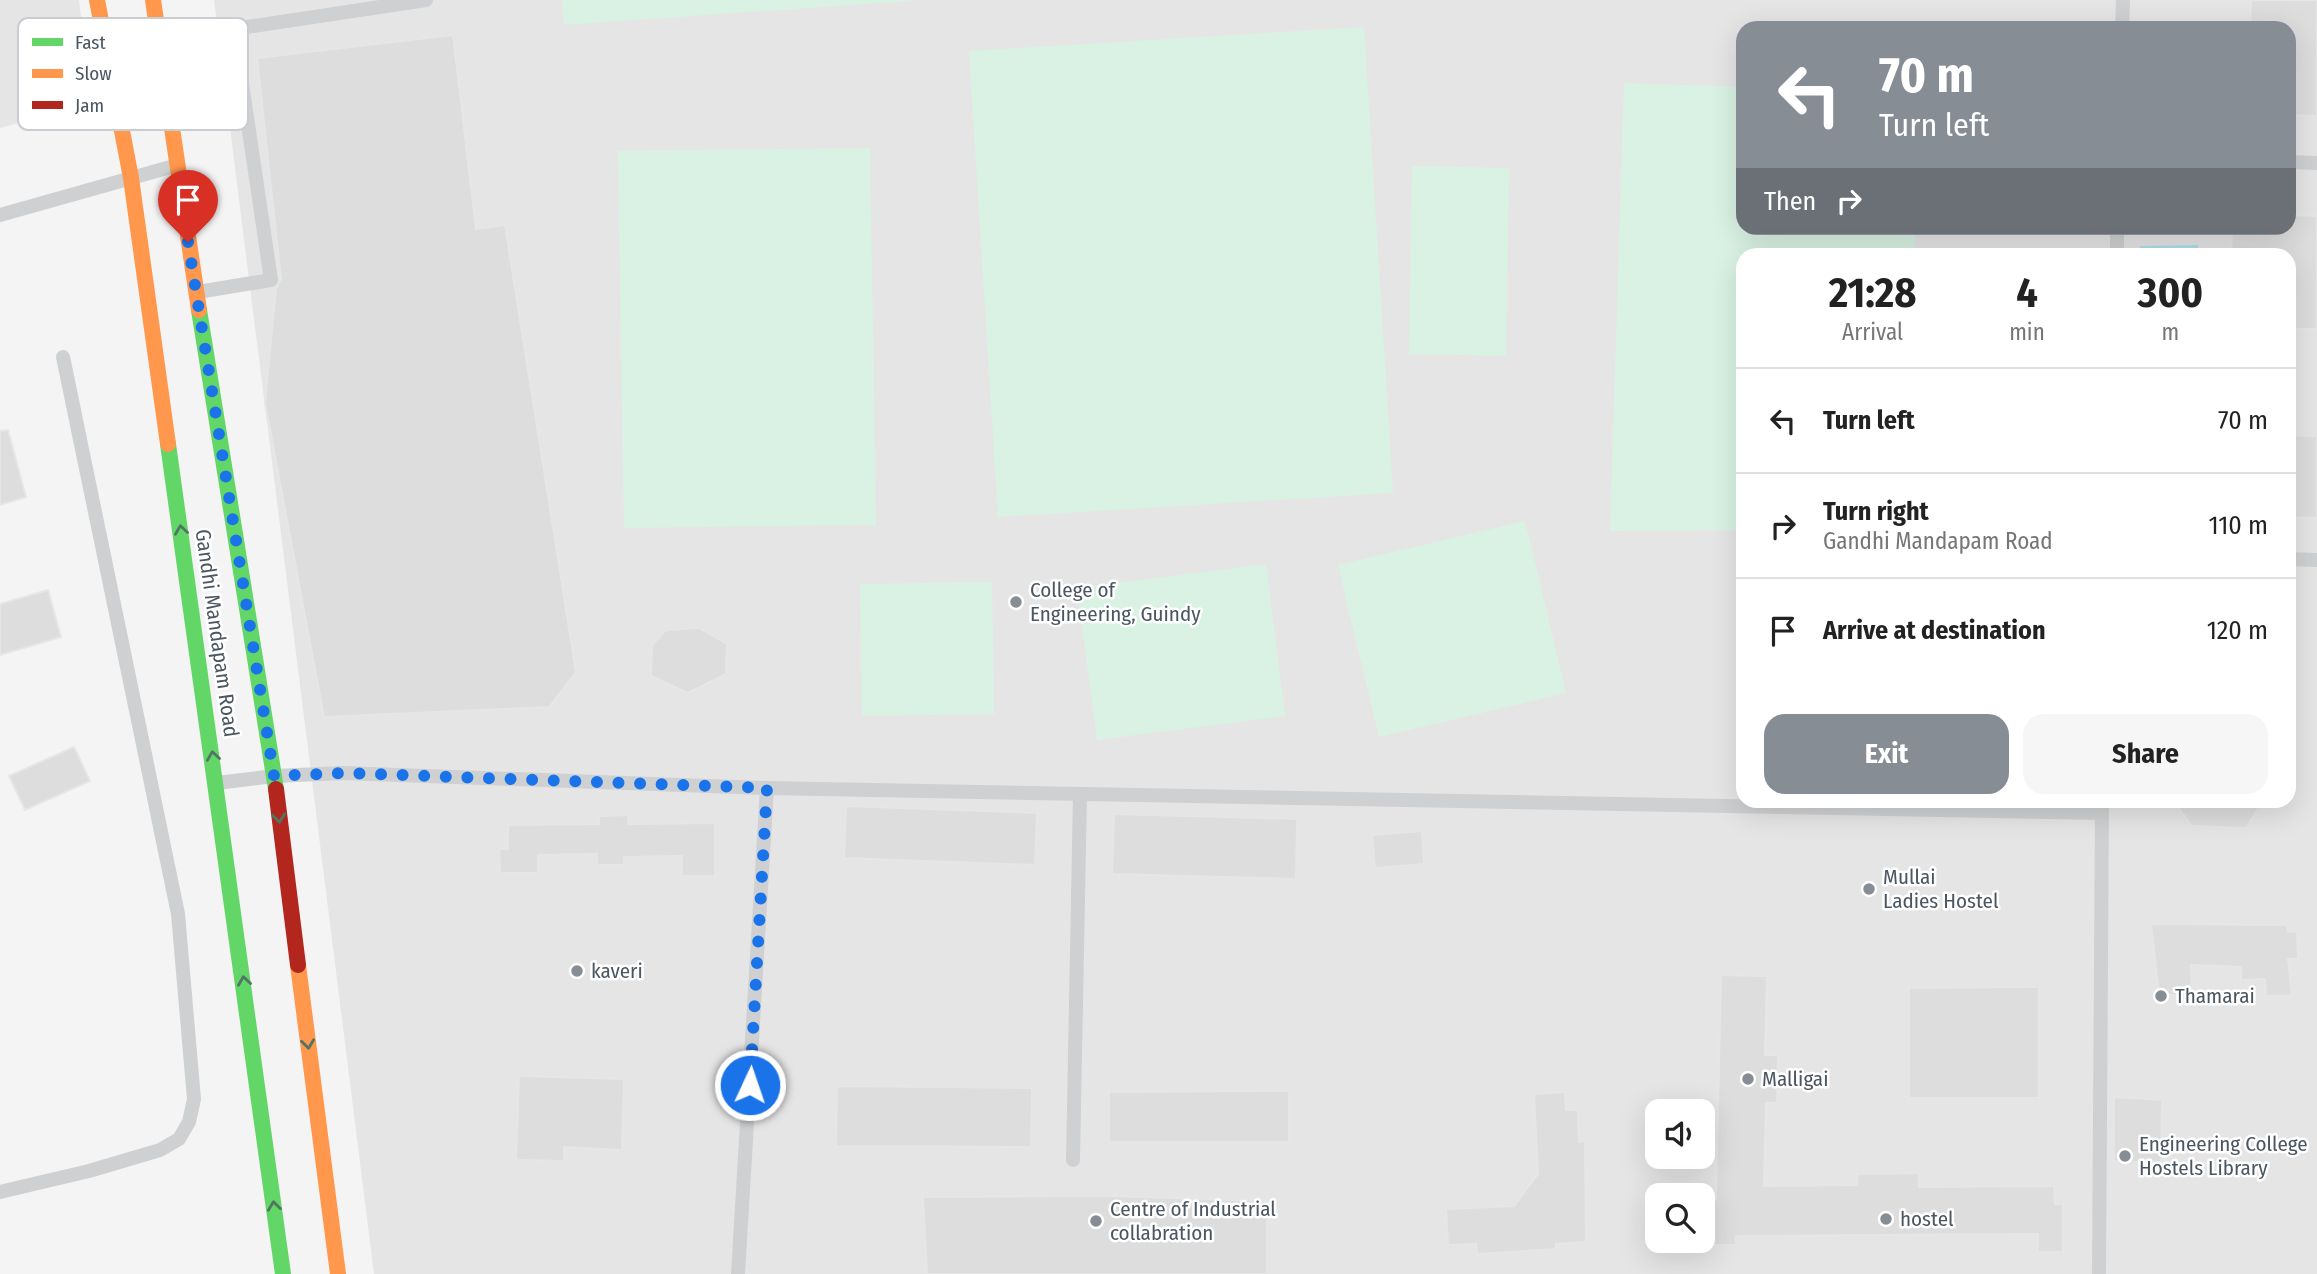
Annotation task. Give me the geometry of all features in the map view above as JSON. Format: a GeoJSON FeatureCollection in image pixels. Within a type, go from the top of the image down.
{"type":"FeatureCollection","features":[{"type":"Feature","properties":{"kind":"main road","name":"Gandhi Mandapam Road"},"geometry":{"type":"LineString","coordinates":[[97,0],[100,18]]}},
{"type":"Feature","properties":{"kind":"main road","name":"Gandhi Mandapam Road"},"geometry":{"type":"LineString","coordinates":[[153,0],[155,18]]}},
{"type":"Feature","properties":{"kind":"main road","name":"Gandhi Mandapam Road"},"geometry":{"type":"LineString","coordinates":[[122,130],[131,178],[217,783],[283,1274]]}},
{"type":"Feature","properties":{"kind":"main road","name":"Gandhi Mandapam Road"},"geometry":{"type":"LineString","coordinates":[[171,130],[274,776],[338,1274]]}},
{"type":"Feature","properties":{"kind":"lane"},"geometry":{"type":"LineString","coordinates":[[248,27],[426,0]]}},
{"type":"Feature","properties":{"kind":"lane"},"geometry":{"type":"LineString","coordinates":[[2122,21],[2123,0]]}},
{"type":"Feature","properties":{"kind":"lane"},"geometry":{"type":"LineString","coordinates":[[196,292],[271,280],[248,124]]}},
{"type":"Feature","properties":{"kind":"lane"},"geometry":{"type":"LineString","coordinates":[[2296,162],[2317,163]]}},
{"type":"Feature","properties":{"kind":"lane"},"geometry":{"type":"LineString","coordinates":[[0,215],[176,166]]}},
{"type":"Feature","properties":{"kind":"lane"},"geometry":{"type":"LineString","coordinates":[[0,1192],[89,1171],[160,1150],[179,1139],[189,1122],[194,1099],[178,914],[63,357]]}},
{"type":"Feature","properties":{"kind":"lane"},"geometry":{"type":"LineString","coordinates":[[2296,559],[2317,560]]}},
{"type":"Feature","properties":{"kind":"lane"},"geometry":{"type":"LineString","coordinates":[[217,783],[274,776],[343,773],[767,788],[1736,802]]}},
{"type":"Feature","properties":{"kind":"lane"},"geometry":{"type":"LineString","coordinates":[[738,1274],[767,788]]}},
{"type":"Feature","properties":{"kind":"lane"},"geometry":{"type":"LineString","coordinates":[[1073,1160],[1080,794]]}},
{"type":"Feature","properties":{"kind":"lane"},"geometry":{"type":"LineString","coordinates":[[2099,1274],[2101,808]]}},
{"type":"Feature","properties":{"kind":"shaded area"},"geometry":{"type":"Polygon","coordinates":[[[0,0],[79,0],[81,18],[18,18],[18,123],[0,128],[0,0]]]}},
{"type":"Feature","properties":{"kind":"shaded area","name":"College of Engineering, Guindy"},"geometry":{"type":"Polygon","coordinates":[[[214,0],[2317,0],[2317,1274],[374,1274],[230,130],[248,130],[248,18],[216,18],[214,0]]]}},
{"type":"Feature","properties":{"kind":"green space"},"geometry":{"type":"Polygon","coordinates":[[[562,0],[923,0],[564,25],[562,0]]]}},
{"type":"Feature","properties":{"kind":"green space"},"geometry":{"type":"Polygon","coordinates":[[[1364,27],[1393,493],[998,517],[969,51],[1364,27]]]}},
{"type":"Feature","properties":{"kind":"green space"},"geometry":{"type":"Polygon","coordinates":[[[1624,83],[1736,87],[1736,235],[1915,235],[1914,248],[1736,248],[1736,530],[1610,531],[1624,83]]]}},
{"type":"Feature","properties":{"kind":"green space"},"geometry":{"type":"Polygon","coordinates":[[[870,148],[876,525],[624,528],[618,151],[870,148]]]}},
{"type":"Feature","properties":{"kind":"green space"},"geometry":{"type":"Polygon","coordinates":[[[1412,166],[1509,168],[1506,356],[1409,354],[1412,166]]]}},
{"type":"Feature","properties":{"kind":"green space"},"geometry":{"type":"Polygon","coordinates":[[[1525,521],[1566,693],[1379,737],[1338,565],[1525,521]]]}},
{"type":"Feature","properties":{"kind":"green space"},"geometry":{"type":"Polygon","coordinates":[[[1266,564],[1285,716],[1097,740],[1077,588],[1266,564]]]}},
{"type":"Feature","properties":{"kind":"green space"},"geometry":{"type":"Polygon","coordinates":[[[992,582],[994,714],[862,716],[860,584],[992,582]]]}},
{"type":"Feature","properties":{"kind":"water"},"geometry":{"type":"Polygon","coordinates":[[[2198,245],[2198,248],[2140,248],[2198,245]]]}},
{"type":"Feature","properties":{"kind":"building"},"geometry":{"type":"Polygon","coordinates":[[[2251,0],[2317,0],[2317,116],[2296,115],[2296,21],[2250,21],[2251,0]]]}},
{"type":"Feature","properties":{"kind":"building"},"geometry":{"type":"Polygon","coordinates":[[[453,35],[476,229],[505,225],[576,672],[549,707],[324,717],[265,403],[276,288],[281,279],[257,58],[453,35]]]}},
{"type":"Feature","properties":{"kind":"building"},"geometry":{"type":"Polygon","coordinates":[[[2296,215],[2317,216],[2317,329],[2296,329],[2296,248],[2231,248],[2232,235],[2296,235],[2296,215]]]}},
{"type":"Feature","properties":{"kind":"building"},"geometry":{"type":"Polygon","coordinates":[[[8,430],[26,497],[0,505],[0,431],[8,430]]]}},
{"type":"Feature","properties":{"kind":"building"},"geometry":{"type":"Polygon","coordinates":[[[2296,435],[2317,436],[2317,518],[2296,517],[2296,435]]]}},
{"type":"Feature","properties":{"kind":"building"},"geometry":{"type":"Polygon","coordinates":[[[48,590],[61,637],[0,655],[0,604],[48,590]]]}},
{"type":"Feature","properties":{"kind":"building"},"geometry":{"type":"Polygon","coordinates":[[[699,628],[727,644],[726,674],[688,693],[651,676],[652,645],[666,630],[699,628]]]}},
{"type":"Feature","properties":{"kind":"building"},"geometry":{"type":"Polygon","coordinates":[[[74,747],[90,781],[25,810],[9,776],[74,747]]]}},
{"type":"Feature","properties":{"kind":"building"},"geometry":{"type":"Polygon","coordinates":[[[846,806],[1037,813],[1035,865],[844,858],[846,806]]]}},
{"type":"Feature","properties":{"kind":"building"},"geometry":{"type":"Polygon","coordinates":[[[2178,808],[2258,808],[2246,828],[2192,826],[2178,808]]]}},
{"type":"Feature","properties":{"kind":"building"},"geometry":{"type":"Polygon","coordinates":[[[1114,814],[1297,819],[1296,879],[1112,874],[1114,814]]]}},
{"type":"Feature","properties":{"kind":"building"},"geometry":{"type":"Polygon","coordinates":[[[629,815],[628,824],[715,823],[715,876],[682,876],[682,856],[624,857],[624,865],[597,865],[597,854],[538,855],[538,873],[500,873],[499,849],[508,849],[508,825],[599,824],[599,816],[629,815]]]}},
{"type":"Feature","properties":{"kind":"building"},"geometry":{"type":"Polygon","coordinates":[[[1422,831],[1424,864],[1375,868],[1372,835],[1422,831]]]}},
{"type":"Feature","properties":{"kind":"building"},"geometry":{"type":"Polygon","coordinates":[[[2151,924],[2287,925],[2288,932],[2297,931],[2298,959],[2288,959],[2292,995],[2266,996],[2265,979],[2241,980],[2241,967],[2191,965],[2192,995],[2159,995],[2151,924]]]}},
{"type":"Feature","properties":{"kind":"building","name":"hostel"},"geometry":{"type":"Polygon","coordinates":[[[1721,975],[1767,976],[1765,1055],[1778,1055],[1777,1103],[1766,1103],[1764,1186],[1857,1185],[1857,1174],[1919,1173],[1919,1187],[2054,1186],[2055,1204],[2063,1204],[2063,1252],[2038,1252],[2038,1234],[1736,1236],[1736,1245],[1715,1245],[1721,975]]]}},
{"type":"Feature","properties":{"kind":"building"},"geometry":{"type":"Polygon","coordinates":[[[2039,987],[2039,1098],[1909,1098],[1909,988],[2039,987]]]}},
{"type":"Feature","properties":{"kind":"building"},"geometry":{"type":"Polygon","coordinates":[[[519,1076],[624,1079],[622,1150],[564,1147],[564,1161],[516,1160],[519,1076]]]}},
{"type":"Feature","properties":{"kind":"building"},"geometry":{"type":"Polygon","coordinates":[[[837,1086],[1032,1088],[1031,1147],[836,1146],[837,1086]]]}},
{"type":"Feature","properties":{"kind":"building"},"geometry":{"type":"Polygon","coordinates":[[[1289,1091],[1289,1142],[1109,1142],[1109,1092],[1289,1091]]]}},
{"type":"Feature","properties":{"kind":"building"},"geometry":{"type":"Polygon","coordinates":[[[1565,1092],[1566,1110],[1578,1110],[1579,1142],[1585,1141],[1586,1242],[1556,1244],[1556,1249],[1477,1254],[1476,1244],[1448,1245],[1446,1209],[1514,1206],[1538,1174],[1534,1094],[1565,1092]]]}},
{"type":"Feature","properties":{"kind":"building"},"geometry":{"type":"Polygon","coordinates":[[[2114,1097],[2162,1100],[2161,1163],[2114,1161],[2114,1097]]]}},
{"type":"Feature","properties":{"kind":"building","name":"Centre of Industrial collabration"},"geometry":{"type":"Polygon","coordinates":[[[1109,1196],[1267,1201],[1267,1274],[927,1274],[923,1197],[1109,1196]]]}},
{"type":"Feature","properties":{"kind":"traffic: fast"},"geometry":{"type":"LineString","coordinates":[[199,310],[276,789]]}},
{"type":"Feature","properties":{"kind":"traffic: fast"},"geometry":{"type":"LineString","coordinates":[[168,444],[283,1274]]}},
{"type":"Feature","properties":{"kind":"traffic: slow"},"geometry":{"type":"LineString","coordinates":[[97,0],[100,18]]}},
{"type":"Feature","properties":{"kind":"traffic: slow"},"geometry":{"type":"LineString","coordinates":[[153,0],[156,18]]}},
{"type":"Feature","properties":{"kind":"traffic: slow"},"geometry":{"type":"LineString","coordinates":[[122,130],[168,444]]}},
{"type":"Feature","properties":{"kind":"traffic: slow"},"geometry":{"type":"LineString","coordinates":[[172,130],[199,310]]}},
{"type":"Feature","properties":{"kind":"traffic: slow"},"geometry":{"type":"LineString","coordinates":[[298,965],[338,1274]]}},
{"type":"Feature","properties":{"kind":"traffic: jam"},"geometry":{"type":"LineString","coordinates":[[276,789],[298,965]]}},
{"type":"Feature","properties":{"kind":"place","name":"College of Engineering, Guindy"},"geometry":{"type":"Point","coordinates":[1016,602]}},
{"type":"Feature","properties":{"kind":"place","name":"Mullai Ladies Hostel"},"geometry":{"type":"Point","coordinates":[1869,889]}},
{"type":"Feature","properties":{"kind":"place","name":"kaveri"},"geometry":{"type":"Point","coordinates":[577,971]}},
{"type":"Feature","properties":{"kind":"place","name":"Thamarai"},"geometry":{"type":"Point","coordinates":[2161,996]}},
{"type":"Feature","properties":{"kind":"place","name":"Malligai"},"geometry":{"type":"Point","coordinates":[1748,1079]}},
{"type":"Feature","properties":{"kind":"place","name":"Engineering College Hostels Library"},"geometry":{"type":"Point","coordinates":[2125,1156]}},
{"type":"Feature","properties":{"kind":"place","name":"hostel"},"geometry":{"type":"Point","coordinates":[1886,1219]}},
{"type":"Feature","properties":{"kind":"place","name":"Centre of Industrial collabration"},"geometry":{"type":"Point","coordinates":[1096,1221]}},
{"type":"Feature","properties":{"kind":"route"},"geometry":{"type":"LineString","coordinates":[[188,242],[274,776],[343,773],[767,788],[750,1085]]}}]}
